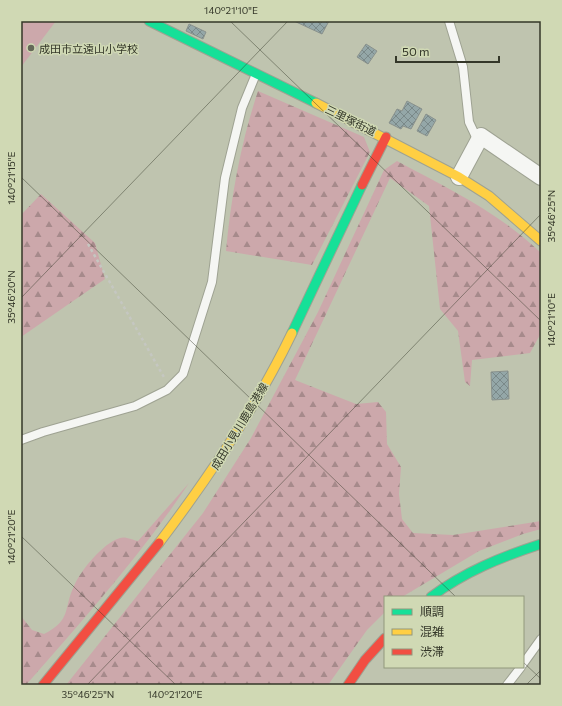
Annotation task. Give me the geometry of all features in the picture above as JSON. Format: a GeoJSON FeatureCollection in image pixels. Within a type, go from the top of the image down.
{"type":"FeatureCollection","features":[{"type":"Feature","properties":{"kind":"main road","name":"三里塚街道"},"geometry":{"type":"LineString","coordinates":[[149,21],[386,137],[459,177],[489,196],[541,241]]}},
{"type":"Feature","properties":{"kind":"main road","name":"成田小見川鹿島港線"},"geometry":{"type":"LineString","coordinates":[[43,685],[145,562],[180,516],[232,442],[255,402],[294,327],[386,137]]}},
{"type":"Feature","properties":{"kind":"main road"},"geometry":{"type":"LineString","coordinates":[[433,596],[475,569],[510,554],[541,544]]}},
{"type":"Feature","properties":{"kind":"main road"},"geometry":{"type":"LineString","coordinates":[[348,685],[365,660],[384,639]]}},
{"type":"Feature","properties":{"kind":"street"},"geometry":{"type":"LineString","coordinates":[[459,177],[481,136],[541,177]]}},
{"type":"Feature","properties":{"kind":"lane"},"geometry":{"type":"LineString","coordinates":[[449,21],[463,66],[469,122],[478,141]]}},
{"type":"Feature","properties":{"kind":"lane"},"geometry":{"type":"LineString","coordinates":[[21,440],[43,432],[125,410],[167,390],[174,385],[183,374],[212,282],[228,163],[242,108],[256,74]]}},
{"type":"Feature","properties":{"kind":"lane"},"geometry":{"type":"LineString","coordinates":[[524,663],[541,639]]}},
{"type":"Feature","properties":{"kind":"lane"},"geometry":{"type":"LineString","coordinates":[[507,685],[520,668]]}},
{"type":"Feature","properties":{"kind":"path"},"geometry":{"type":"LineString","coordinates":[[88,244],[166,381],[174,385]]}},
{"type":"Feature","properties":{"kind":"green space","name":"成田市立遠山小学校"},"geometry":{"type":"Polygon","coordinates":[[[21,21],[56,21],[21,67],[21,21]]]}},
{"type":"Feature","properties":{"kind":"green space"},"geometry":{"type":"Polygon","coordinates":[[[258,91],[364,137],[370,152],[312,265],[226,251],[231,210],[242,150],[258,91]]]}},
{"type":"Feature","properties":{"kind":"green space"},"geometry":{"type":"Polygon","coordinates":[[[397,161],[454,191],[491,213],[541,253],[541,333],[530,353],[472,360],[470,386],[465,382],[458,331],[440,309],[429,206],[390,178],[295,380],[356,404],[378,402],[386,412],[387,444],[401,467],[399,494],[402,519],[413,533],[453,535],[541,521],[541,529],[523,534],[479,551],[404,596],[384,596],[384,613],[367,630],[328,685],[66,685],[203,513],[251,438],[318,312],[384,170],[397,161]]]}},
{"type":"Feature","properties":{"kind":"green space"},"geometry":{"type":"Polygon","coordinates":[[[41,194],[95,243],[105,279],[21,337],[21,215],[41,194]]]}},
{"type":"Feature","properties":{"kind":"green space"},"geometry":{"type":"Polygon","coordinates":[[[189,483],[152,536],[111,587],[26,685],[21,685],[21,616],[32,630],[44,634],[53,629],[63,619],[74,586],[82,572],[93,558],[107,545],[120,538],[138,541],[189,483]]]}},
{"type":"Feature","properties":{"kind":"building"},"geometry":{"type":"Polygon","coordinates":[[[294,21],[329,21],[322,34],[294,21]]]}},
{"type":"Feature","properties":{"kind":"building"},"geometry":{"type":"Polygon","coordinates":[[[189,24],[206,32],[203,39],[186,31],[189,24]]]}},
{"type":"Feature","properties":{"kind":"building"},"geometry":{"type":"Polygon","coordinates":[[[366,44],[377,51],[368,64],[357,57],[366,44]]]}},
{"type":"Feature","properties":{"kind":"building"},"geometry":{"type":"Polygon","coordinates":[[[407,101],[422,109],[411,129],[403,126],[401,129],[389,123],[397,109],[402,111],[407,101]]]}},
{"type":"Feature","properties":{"kind":"building"},"geometry":{"type":"Polygon","coordinates":[[[426,114],[436,120],[427,136],[417,131],[426,114]]]}},
{"type":"Feature","properties":{"kind":"building"},"geometry":{"type":"Polygon","coordinates":[[[508,371],[509,399],[492,400],[491,372],[508,371]]]}},
{"type":"Feature","properties":{"kind":"traffic: fast"},"geometry":{"type":"LineString","coordinates":[[149,21],[316,103]]}},
{"type":"Feature","properties":{"kind":"traffic: fast"},"geometry":{"type":"LineString","coordinates":[[292,333],[362,185]]}},
{"type":"Feature","properties":{"kind":"traffic: fast"},"geometry":{"type":"LineString","coordinates":[[432,596],[456,580],[483,566],[541,544]]}},
{"type":"Feature","properties":{"kind":"traffic: slow"},"geometry":{"type":"LineString","coordinates":[[316,103],[459,177],[489,196],[541,241]]}},
{"type":"Feature","properties":{"kind":"traffic: slow"},"geometry":{"type":"LineString","coordinates":[[159,543],[196,493],[231,441],[263,388],[292,333]]}},
{"type":"Feature","properties":{"kind":"traffic: jam"},"geometry":{"type":"LineString","coordinates":[[362,185],[386,137]]}},
{"type":"Feature","properties":{"kind":"traffic: jam"},"geometry":{"type":"LineString","coordinates":[[43,685],[159,543]]}},
{"type":"Feature","properties":{"kind":"traffic: jam"},"geometry":{"type":"LineString","coordinates":[[348,685],[365,660],[384,639]]}},
{"type":"Feature","properties":{"kind":"place","name":"成田市立遠山小学校"},"geometry":{"type":"Point","coordinates":[31,48]}}]}
